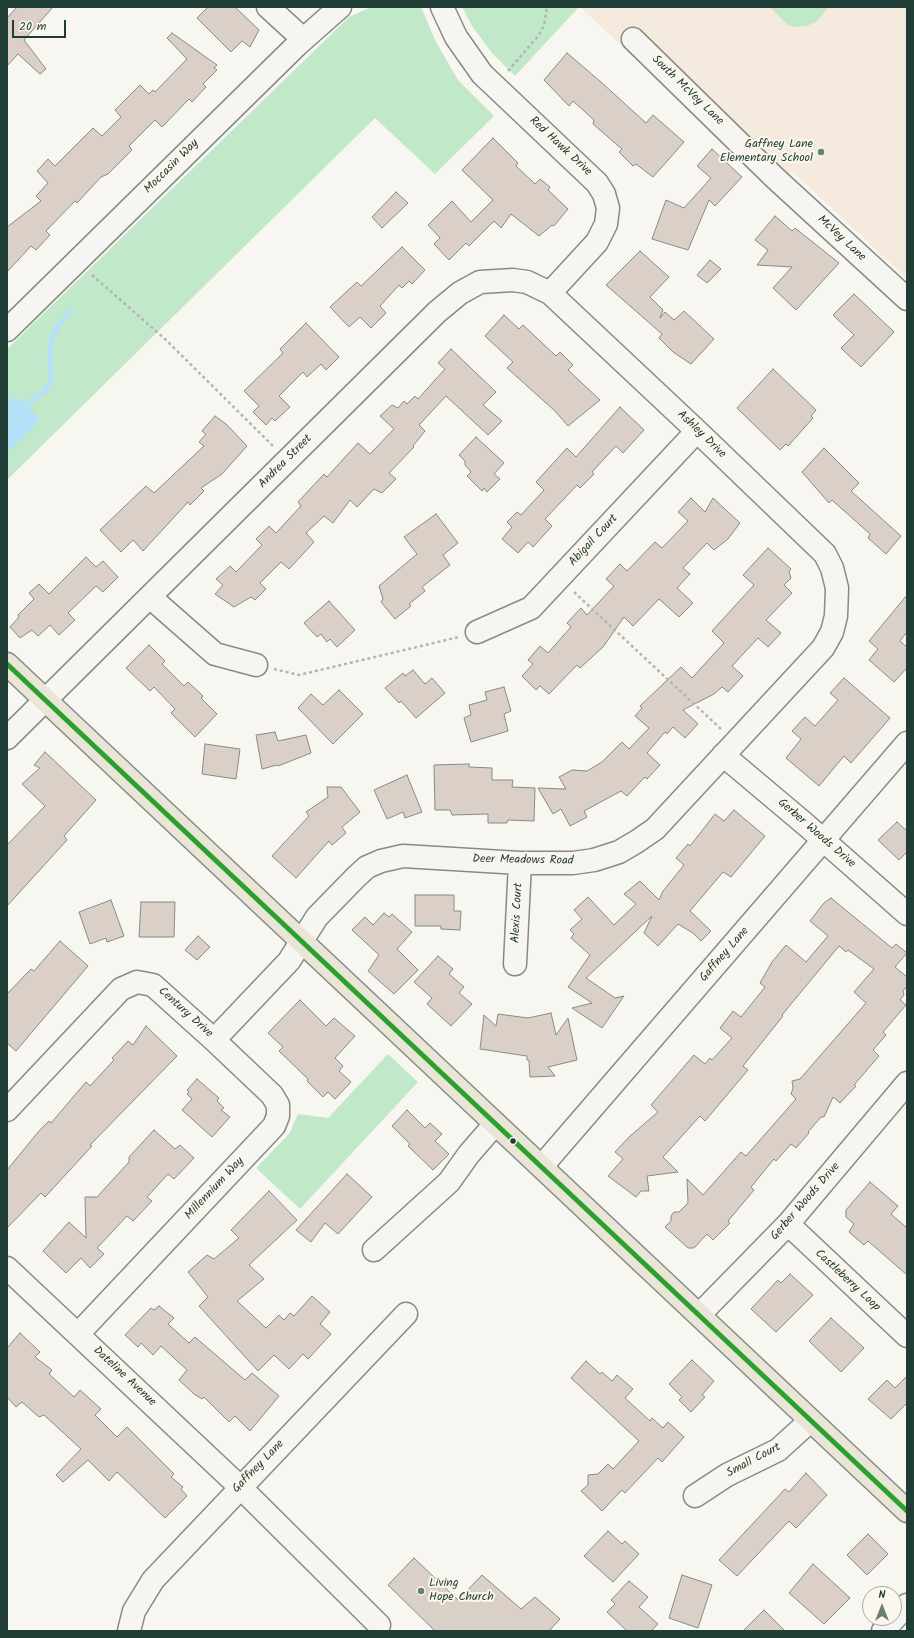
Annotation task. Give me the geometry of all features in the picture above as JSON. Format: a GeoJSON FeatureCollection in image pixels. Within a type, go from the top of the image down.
{"type":"FeatureCollection","features":[{"type":"Feature","properties":{"kind":"main road"},"geometry":{"type":"LineString","coordinates":[[7,664],[907,1511]]}},
{"type":"Feature","properties":{"kind":"street"},"geometry":{"type":"LineString","coordinates":[[268,7],[303,39]]}},
{"type":"Feature","properties":{"kind":"street","name":"Moccasin Way"},"geometry":{"type":"LineString","coordinates":[[7,330],[303,39],[340,7]]}},
{"type":"Feature","properties":{"kind":"street","name":"Red Hawk Drive"},"geometry":{"type":"LineString","coordinates":[[442,7],[456,37],[482,74],[597,183],[604,194],[608,208],[606,224],[596,242],[550,293]]}},
{"type":"Feature","properties":{"kind":"street","name":"South McVey Lane"},"geometry":{"type":"LineString","coordinates":[[633,39],[776,178]]}},
{"type":"Feature","properties":{"kind":"street","name":"McVey Lane"},"geometry":{"type":"LineString","coordinates":[[776,178],[907,300]]}},
{"type":"Feature","properties":{"kind":"street","name":"Andrea Street"},"geometry":{"type":"LineString","coordinates":[[7,738],[437,312],[460,293],[480,282],[513,280],[527,282],[550,293]]}},
{"type":"Feature","properties":{"kind":"street","name":"Ashley Drive"},"geometry":{"type":"LineString","coordinates":[[550,293],[825,554],[832,568],[837,588]]}},
{"type":"Feature","properties":{"kind":"street","name":"Abigail Court"},"geometry":{"type":"LineString","coordinates":[[477,632],[531,608],[697,431]]}},
{"type":"Feature","properties":{"kind":"street","name":"Deer Meadows Road"},"geometry":{"type":"LineString","coordinates":[[301,942],[317,917],[356,877],[367,867],[381,861],[403,856],[520,863],[574,863],[594,860],[619,852],[655,828],[823,648],[832,632],[836,616],[837,588]]}},
{"type":"Feature","properties":{"kind":"street"},"geometry":{"type":"LineString","coordinates":[[150,597],[215,654],[256,665]]}},
{"type":"Feature","properties":{"kind":"street","name":"Gaffney Lane"},"geometry":{"type":"LineString","coordinates":[[542,1166],[907,742]]}},
{"type":"Feature","properties":{"kind":"street","name":"Gerber Woods Drive"},"geometry":{"type":"LineString","coordinates":[[729,749],[823,840],[907,914]]}},
{"type":"Feature","properties":{"kind":"street","name":"Alexis Court"},"geometry":{"type":"LineString","coordinates":[[515,964],[520,863]]}},
{"type":"Feature","properties":{"kind":"street","name":"Century Drive"},"geometry":{"type":"LineString","coordinates":[[7,1110],[121,989],[137,982],[153,985],[214,1040],[289,961],[301,942]]}},
{"type":"Feature","properties":{"kind":"street","name":"Millennium Way"},"geometry":{"type":"LineString","coordinates":[[78,1334],[274,1126],[278,1116],[278,1105],[272,1095],[214,1040]]}},
{"type":"Feature","properties":{"kind":"street","name":"Gerber Woods Drive"},"geometry":{"type":"LineString","coordinates":[[699,1315],[788,1224],[907,1083]]}},
{"type":"Feature","properties":{"kind":"street"},"geometry":{"type":"LineString","coordinates":[[374,1250],[449,1182],[495,1124]]}},
{"type":"Feature","properties":{"kind":"street","name":"Castleberry Loop"},"geometry":{"type":"LineString","coordinates":[[788,1224],[907,1336]]}},
{"type":"Feature","properties":{"kind":"street","name":"Dateline Avenue"},"geometry":{"type":"LineString","coordinates":[[7,1268],[240,1487],[379,1625]]}},
{"type":"Feature","properties":{"kind":"street","name":"Gaffney Lane"},"geometry":{"type":"LineString","coordinates":[[129,1631],[134,1611],[153,1580],[406,1314]]}},
{"type":"Feature","properties":{"kind":"street","name":"Small Court"},"geometry":{"type":"LineString","coordinates":[[695,1496],[727,1475],[778,1450],[810,1420]]}},
{"type":"Feature","properties":{"kind":"street"},"geometry":{"type":"LineString","coordinates":[[883,1631],[907,1605]]}},
{"type":"Feature","properties":{"kind":"path"},"geometry":{"type":"LineString","coordinates":[[495,86],[534,42],[544,25],[547,7]]}},
{"type":"Feature","properties":{"kind":"path"},"geometry":{"type":"LineString","coordinates":[[77,261],[165,339],[288,460]]}},
{"type":"Feature","properties":{"kind":"path"},"geometry":{"type":"LineString","coordinates":[[559,578],[729,749]]}},
{"type":"Feature","properties":{"kind":"path"},"geometry":{"type":"LineString","coordinates":[[256,665],[299,675],[434,644],[477,632]]}},
{"type":"Feature","properties":{"kind":"shaded area","name":"Gaffney Lane Elementary School"},"geometry":{"type":"Polygon","coordinates":[[[580,7],[907,7],[907,279],[792,171],[775,189],[580,7]]]}},
{"type":"Feature","properties":{"kind":"green space"},"geometry":{"type":"Polygon","coordinates":[[[371,7],[421,7],[436,42],[458,80],[494,116],[435,174],[375,118],[7,480],[7,349],[349,17],[371,7]]]}},
{"type":"Feature","properties":{"kind":"green space"},"geometry":{"type":"Polygon","coordinates":[[[462,7],[579,7],[515,76],[492,53],[472,26],[462,7]]]}},
{"type":"Feature","properties":{"kind":"green space"},"geometry":{"type":"Polygon","coordinates":[[[770,7],[829,7],[817,21],[807,26],[796,27],[788,25],[770,7]]]}},
{"type":"Feature","properties":{"kind":"green space"},"geometry":{"type":"Polygon","coordinates":[[[388,1054],[418,1082],[300,1209],[256,1168],[289,1134],[298,1114],[328,1118],[388,1054]]]}},
{"type":"Feature","properties":{"kind":"water"},"geometry":{"type":"Polygon","coordinates":[[[14,398],[27,403],[39,419],[36,424],[7,453],[7,400],[14,398]]]}},
{"type":"Feature","properties":{"kind":"building"},"geometry":{"type":"Polygon","coordinates":[[[17,7],[53,7],[24,40],[46,69],[40,74],[18,54],[7,66],[7,18],[17,7]]]}},
{"type":"Feature","properties":{"kind":"building"},"geometry":{"type":"Polygon","coordinates":[[[208,7],[235,7],[259,30],[250,47],[242,41],[231,52],[197,18],[208,7]]]}},
{"type":"Feature","properties":{"kind":"building"},"geometry":{"type":"Polygon","coordinates":[[[172,33],[217,65],[214,68],[217,70],[203,84],[206,87],[192,102],[189,99],[162,127],[155,120],[129,146],[132,150],[108,174],[101,177],[77,203],[75,201],[46,231],[50,235],[36,250],[31,246],[7,272],[7,227],[41,201],[36,196],[48,183],[37,171],[48,159],[55,166],[93,128],[102,136],[121,117],[115,110],[140,85],[149,94],[153,90],[155,92],[187,59],[167,38],[172,33]]]}},
{"type":"Feature","properties":{"kind":"building"},"geometry":{"type":"Polygon","coordinates":[[[567,53],[646,123],[653,115],[684,142],[653,177],[636,164],[633,166],[619,152],[622,149],[593,124],[594,120],[573,101],[569,106],[544,80],[567,53]]]}},
{"type":"Feature","properties":{"kind":"building"},"geometry":{"type":"Polygon","coordinates":[[[493,138],[518,163],[516,166],[535,184],[540,179],[550,187],[548,190],[568,209],[554,226],[552,225],[539,236],[511,214],[501,228],[494,221],[469,246],[466,243],[449,260],[434,244],[440,238],[428,225],[452,201],[471,222],[493,200],[462,170],[493,138]]]}},
{"type":"Feature","properties":{"kind":"building"},"geometry":{"type":"Polygon","coordinates":[[[712,149],[742,177],[715,206],[709,200],[688,250],[652,239],[666,200],[684,208],[711,178],[697,166],[712,149]]]}},
{"type":"Feature","properties":{"kind":"building"},"geometry":{"type":"Polygon","coordinates":[[[396,192],[408,203],[382,228],[372,217],[396,192]]]}},
{"type":"Feature","properties":{"kind":"building"},"geometry":{"type":"Polygon","coordinates":[[[775,216],[792,231],[795,228],[839,263],[796,310],[773,288],[792,267],[757,265],[768,250],[755,240],[775,216]]]}},
{"type":"Feature","properties":{"kind":"building"},"geometry":{"type":"Polygon","coordinates":[[[402,247],[425,270],[412,284],[409,281],[402,288],[399,285],[380,306],[386,313],[371,328],[360,317],[349,327],[330,307],[357,282],[361,286],[402,247]]]}},
{"type":"Feature","properties":{"kind":"building"},"geometry":{"type":"Polygon","coordinates":[[[640,251],[669,277],[650,297],[663,310],[660,318],[665,312],[674,320],[684,311],[714,339],[691,364],[673,352],[659,338],[662,334],[606,285],[640,251]]]}},
{"type":"Feature","properties":{"kind":"building"},"geometry":{"type":"Polygon","coordinates":[[[710,260],[721,269],[707,283],[697,275],[710,260]]]}},
{"type":"Feature","properties":{"kind":"building"},"geometry":{"type":"Polygon","coordinates":[[[854,294],[894,332],[861,367],[841,348],[854,335],[833,315],[854,294]]]}},
{"type":"Feature","properties":{"kind":"building"},"geometry":{"type":"Polygon","coordinates":[[[504,315],[519,329],[523,325],[556,356],[560,352],[573,365],[568,370],[600,400],[568,426],[555,411],[507,368],[513,362],[485,336],[504,315]]]}},
{"type":"Feature","properties":{"kind":"building"},"geometry":{"type":"Polygon","coordinates":[[[306,323],[339,357],[326,370],[321,364],[307,377],[303,372],[279,396],[290,407],[275,421],[272,418],[266,425],[253,412],[259,406],[244,391],[283,353],[280,349],[306,323]]]}},
{"type":"Feature","properties":{"kind":"building"},"geometry":{"type":"Polygon","coordinates":[[[451,349],[496,392],[483,405],[502,421],[488,435],[446,396],[419,425],[425,431],[413,446],[414,447],[389,473],[396,479],[382,493],[374,489],[357,507],[350,500],[333,523],[324,516],[306,533],[314,542],[289,569],[281,562],[260,583],[266,589],[255,600],[251,597],[234,607],[215,594],[223,585],[216,579],[230,566],[236,572],[262,545],[256,539],[269,526],[276,533],[301,506],[298,502],[324,474],[327,477],[358,443],[370,454],[394,429],[380,416],[392,405],[398,408],[404,401],[407,404],[415,396],[418,399],[445,369],[438,363],[451,349]]]}},
{"type":"Feature","properties":{"kind":"building"},"geometry":{"type":"Polygon","coordinates":[[[773,369],[816,410],[811,416],[813,418],[788,446],[786,444],[780,450],[737,408],[773,369]]]}},
{"type":"Feature","properties":{"kind":"building"},"geometry":{"type":"Polygon","coordinates":[[[620,407],[644,430],[623,453],[616,446],[592,472],[594,474],[580,488],[577,485],[545,519],[552,526],[533,547],[528,542],[518,553],[502,539],[512,527],[507,522],[517,512],[521,515],[544,490],[536,482],[567,448],[576,457],[620,407]]]}},
{"type":"Feature","properties":{"kind":"building"},"geometry":{"type":"Polygon","coordinates":[[[215,416],[226,424],[247,446],[222,474],[201,488],[204,491],[190,505],[188,502],[143,551],[133,540],[121,552],[100,530],[146,486],[154,493],[204,446],[199,442],[206,434],[202,431],[215,416]]]}},
{"type":"Feature","properties":{"kind":"building"},"geometry":{"type":"Polygon","coordinates":[[[476,437],[504,463],[494,474],[500,479],[487,492],[484,488],[482,491],[467,476],[471,472],[465,465],[465,461],[459,455],[476,437]]]}},
{"type":"Feature","properties":{"kind":"building"},"geometry":{"type":"Polygon","coordinates":[[[824,448],[859,483],[851,491],[901,536],[886,554],[868,538],[870,534],[832,500],[829,503],[802,472],[824,448]]]}},
{"type":"Feature","properties":{"kind":"building"},"geometry":{"type":"Polygon","coordinates":[[[691,498],[705,512],[713,498],[740,523],[728,539],[714,550],[707,543],[683,568],[690,574],[677,588],[693,603],[679,617],[659,599],[633,626],[624,617],[603,647],[580,668],[577,665],[549,694],[540,686],[536,690],[522,676],[533,664],[528,660],[540,646],[548,653],[571,627],[567,623],[581,608],[587,615],[614,586],[606,579],[620,564],[627,571],[655,542],[662,548],[688,521],[678,512],[691,498]]]}},
{"type":"Feature","properties":{"kind":"building"},"geometry":{"type":"Polygon","coordinates":[[[436,514],[458,543],[443,555],[450,565],[422,587],[425,591],[409,604],[411,606],[395,619],[381,602],[383,599],[379,586],[417,554],[404,537],[436,514]]]}},
{"type":"Feature","properties":{"kind":"building"},"geometry":{"type":"Polygon","coordinates":[[[768,548],[791,569],[789,572],[791,578],[784,585],[792,593],[766,620],[781,633],[768,647],[758,638],[732,666],[743,676],[728,692],[722,687],[714,694],[683,710],[698,724],[685,738],[673,727],[667,734],[665,732],[647,753],[660,765],[647,779],[645,777],[627,796],[621,791],[584,811],[587,817],[570,826],[561,809],[553,814],[538,788],[566,789],[559,777],[572,770],[587,771],[602,762],[622,742],[629,749],[649,728],[635,716],[642,708],[640,706],[681,667],[692,678],[724,643],[712,631],[754,585],[743,575],[768,548]]]}},
{"type":"Feature","properties":{"kind":"building"},"geometry":{"type":"Polygon","coordinates":[[[86,557],[96,567],[103,561],[118,577],[103,592],[96,586],[68,613],[75,620],[59,635],[50,625],[38,636],[32,630],[20,638],[10,627],[19,617],[18,615],[34,599],[29,593],[39,584],[49,594],[86,557]]]}},
{"type":"Feature","properties":{"kind":"building"},"geometry":{"type":"Polygon","coordinates":[[[907,595],[907,632],[900,641],[907,647],[907,668],[894,682],[869,660],[878,649],[869,641],[907,595]]]}},
{"type":"Feature","properties":{"kind":"building"},"geometry":{"type":"Polygon","coordinates":[[[329,601],[355,630],[337,647],[330,639],[327,642],[321,634],[317,637],[304,623],[329,601]]]}},
{"type":"Feature","properties":{"kind":"building"},"geometry":{"type":"Polygon","coordinates":[[[149,645],[165,661],[162,664],[184,686],[188,682],[203,696],[201,698],[217,714],[195,737],[171,713],[175,709],[154,687],[150,691],[126,668],[149,645]]]}},
{"type":"Feature","properties":{"kind":"building"},"geometry":{"type":"Polygon","coordinates":[[[413,670],[425,684],[432,678],[445,693],[416,718],[401,701],[399,703],[385,688],[403,673],[405,676],[413,670]]]}},
{"type":"Feature","properties":{"kind":"building"},"geometry":{"type":"Polygon","coordinates":[[[844,678],[890,718],[851,763],[844,756],[819,786],[786,758],[801,739],[792,731],[805,717],[815,726],[838,700],[830,693],[844,678]]]}},
{"type":"Feature","properties":{"kind":"building"},"geometry":{"type":"Polygon","coordinates":[[[504,687],[511,711],[504,714],[508,731],[471,742],[464,718],[471,715],[469,705],[487,700],[485,692],[504,687]]]}},
{"type":"Feature","properties":{"kind":"building"},"geometry":{"type":"Polygon","coordinates":[[[339,690],[363,714],[333,744],[298,708],[311,694],[323,705],[339,690]]]}},
{"type":"Feature","properties":{"kind":"building"},"geometry":{"type":"Polygon","coordinates":[[[275,732],[278,741],[306,735],[311,753],[278,766],[262,769],[256,735],[275,732]]]}},
{"type":"Feature","properties":{"kind":"building"},"geometry":{"type":"Polygon","coordinates":[[[205,744],[240,749],[236,779],[202,774],[205,744]]]}},
{"type":"Feature","properties":{"kind":"building"},"geometry":{"type":"Polygon","coordinates":[[[45,752],[96,800],[64,836],[67,840],[7,906],[7,845],[45,806],[22,784],[40,768],[34,765],[45,752]]]}},
{"type":"Feature","properties":{"kind":"building"},"geometry":{"type":"Polygon","coordinates":[[[469,764],[469,767],[492,768],[492,780],[513,780],[512,787],[535,788],[534,821],[508,820],[507,823],[488,823],[488,814],[452,815],[450,810],[435,810],[434,765],[469,764]]]}},
{"type":"Feature","properties":{"kind":"building"},"geometry":{"type":"Polygon","coordinates":[[[407,775],[422,812],[405,818],[403,812],[387,819],[374,790],[407,775]]]}},
{"type":"Feature","properties":{"kind":"building"},"geometry":{"type":"Polygon","coordinates":[[[327,787],[341,787],[360,812],[342,827],[346,833],[332,845],[329,841],[296,878],[272,856],[309,816],[306,812],[328,797],[327,787]]]}},
{"type":"Feature","properties":{"kind":"building"},"geometry":{"type":"Polygon","coordinates":[[[734,810],[765,836],[731,877],[723,872],[690,911],[711,931],[701,941],[693,933],[678,924],[658,946],[644,933],[652,916],[586,978],[615,998],[624,996],[602,1028],[572,1008],[592,1003],[568,987],[590,955],[571,938],[574,934],[570,930],[582,919],[574,910],[588,897],[614,925],[636,904],[624,894],[640,881],[659,900],[663,891],[684,865],[676,858],[688,844],[690,846],[715,814],[724,821],[734,810]]]}},
{"type":"Feature","properties":{"kind":"building"},"geometry":{"type":"Polygon","coordinates":[[[897,822],[907,831],[907,852],[899,860],[878,840],[897,822]]]}},
{"type":"Feature","properties":{"kind":"building"},"geometry":{"type":"Polygon","coordinates":[[[415,895],[454,895],[454,911],[461,911],[460,930],[441,929],[441,926],[415,926],[415,895]]]}},
{"type":"Feature","properties":{"kind":"building"},"geometry":{"type":"Polygon","coordinates":[[[831,898],[892,948],[896,944],[907,953],[895,967],[907,977],[907,986],[903,991],[904,995],[900,1000],[906,1005],[883,1032],[886,1035],[873,1050],[879,1056],[854,1085],[856,1086],[840,1103],[833,1097],[824,1117],[821,1117],[796,1148],[791,1144],[776,1161],[774,1159],[751,1187],[754,1190],[728,1221],[730,1223],[713,1240],[707,1234],[694,1248],[688,1248],[665,1227],[671,1221],[671,1216],[674,1212],[679,1212],[688,1203],[687,1179],[703,1195],[741,1152],[746,1156],[796,1099],[791,1094],[793,1088],[792,1081],[800,1079],[866,1003],[854,992],[874,969],[848,950],[846,952],[839,946],[782,1015],[783,1016],[743,1066],[748,1070],[705,1121],[700,1116],[663,1157],[678,1172],[647,1176],[649,1191],[641,1191],[636,1197],[608,1176],[623,1159],[615,1152],[629,1137],[658,1112],[651,1105],[694,1055],[705,1064],[710,1058],[712,1060],[732,1038],[720,1028],[733,1011],[741,1017],[765,987],[760,983],[772,962],[786,945],[806,962],[828,936],[810,921],[824,903],[831,898]]]}},
{"type":"Feature","properties":{"kind":"building"},"geometry":{"type":"Polygon","coordinates":[[[111,900],[124,936],[107,942],[106,938],[90,944],[79,912],[111,900]]]}},
{"type":"Feature","properties":{"kind":"building"},"geometry":{"type":"Polygon","coordinates":[[[141,902],[175,902],[174,937],[139,937],[141,902]]]}},
{"type":"Feature","properties":{"kind":"building"},"geometry":{"type":"Polygon","coordinates":[[[384,913],[389,917],[392,914],[412,932],[397,949],[418,970],[394,994],[368,971],[379,955],[352,930],[365,917],[373,925],[384,913]]]}},
{"type":"Feature","properties":{"kind":"building"},"geometry":{"type":"Polygon","coordinates":[[[198,936],[210,947],[197,960],[185,950],[198,936]]]}},
{"type":"Feature","properties":{"kind":"building"},"geometry":{"type":"Polygon","coordinates":[[[60,941],[88,966],[16,1051],[7,1043],[7,994],[31,969],[34,971],[60,941]]]}},
{"type":"Feature","properties":{"kind":"building"},"geometry":{"type":"Polygon","coordinates":[[[438,956],[453,969],[449,974],[464,987],[459,993],[472,1004],[451,1026],[427,1004],[432,998],[414,982],[438,956]]]}},
{"type":"Feature","properties":{"kind":"building"},"geometry":{"type":"Polygon","coordinates":[[[300,1000],[326,1026],[334,1018],[355,1036],[335,1058],[343,1066],[339,1071],[351,1082],[335,1099],[328,1092],[323,1097],[307,1081],[308,1079],[279,1051],[283,1047],[268,1033],[300,1000]]]}},
{"type":"Feature","properties":{"kind":"building"},"geometry":{"type":"Polygon","coordinates":[[[551,1013],[556,1035],[568,1018],[577,1060],[548,1067],[555,1076],[530,1077],[529,1060],[527,1060],[527,1056],[480,1049],[484,1015],[496,1026],[498,1014],[528,1018],[551,1013]]]}},
{"type":"Feature","properties":{"kind":"building"},"geometry":{"type":"Polygon","coordinates":[[[146,1026],[177,1056],[90,1145],[92,1146],[45,1197],[41,1193],[7,1228],[7,1170],[39,1131],[49,1121],[51,1123],[86,1082],[90,1086],[114,1060],[112,1058],[128,1041],[133,1045],[146,1026]]]}},
{"type":"Feature","properties":{"kind":"building"},"geometry":{"type":"Polygon","coordinates":[[[197,1079],[219,1098],[217,1101],[224,1108],[221,1110],[230,1117],[212,1137],[182,1110],[192,1099],[187,1094],[189,1092],[187,1090],[197,1079]]]}},
{"type":"Feature","properties":{"kind":"building"},"geometry":{"type":"Polygon","coordinates":[[[407,1110],[425,1128],[430,1123],[442,1134],[435,1141],[449,1154],[433,1170],[408,1146],[410,1144],[392,1126],[407,1110]]]}},
{"type":"Feature","properties":{"kind":"building"},"geometry":{"type":"Polygon","coordinates":[[[154,1130],[175,1149],[180,1145],[194,1158],[174,1179],[168,1174],[147,1197],[152,1201],[133,1221],[127,1216],[97,1248],[104,1254],[90,1268],[81,1258],[66,1273],[43,1251],[69,1222],[86,1238],[85,1197],[97,1197],[129,1162],[129,1157],[154,1130]]]}},
{"type":"Feature","properties":{"kind":"building"},"geometry":{"type":"Polygon","coordinates":[[[347,1174],[372,1197],[338,1234],[325,1223],[311,1242],[296,1230],[347,1174]]]}},
{"type":"Feature","properties":{"kind":"building"},"geometry":{"type":"Polygon","coordinates":[[[870,1182],[898,1206],[891,1214],[907,1228],[907,1275],[868,1241],[864,1245],[849,1232],[854,1224],[846,1217],[846,1210],[870,1182]]]}},
{"type":"Feature","properties":{"kind":"building"},"geometry":{"type":"Polygon","coordinates":[[[269,1191],[297,1220],[249,1265],[264,1279],[237,1301],[266,1328],[279,1315],[284,1320],[290,1313],[294,1316],[312,1296],[330,1312],[320,1324],[331,1334],[308,1359],[303,1354],[289,1369],[274,1355],[258,1371],[199,1306],[208,1297],[188,1272],[207,1255],[214,1259],[239,1238],[231,1230],[269,1191]]]}},
{"type":"Feature","properties":{"kind":"building"},"geometry":{"type":"Polygon","coordinates":[[[790,1274],[813,1295],[776,1332],[751,1309],[778,1280],[781,1283],[790,1274]]]}},
{"type":"Feature","properties":{"kind":"building"},"geometry":{"type":"Polygon","coordinates":[[[159,1306],[174,1318],[168,1324],[189,1343],[195,1337],[245,1380],[252,1373],[279,1396],[250,1431],[235,1416],[229,1422],[204,1397],[202,1399],[194,1394],[179,1380],[187,1370],[161,1346],[153,1355],[141,1343],[138,1347],[125,1335],[151,1308],[154,1310],[159,1306]]]}},
{"type":"Feature","properties":{"kind":"building"},"geometry":{"type":"Polygon","coordinates":[[[831,1318],[864,1348],[841,1372],[809,1341],[831,1318]]]}},
{"type":"Feature","properties":{"kind":"building"},"geometry":{"type":"Polygon","coordinates":[[[20,1333],[40,1352],[35,1357],[52,1370],[49,1374],[74,1397],[80,1390],[101,1409],[95,1415],[117,1437],[127,1427],[174,1474],[171,1477],[183,1487],[181,1489],[187,1496],[165,1518],[117,1472],[109,1481],[88,1460],[63,1482],[56,1475],[81,1449],[44,1415],[39,1417],[22,1402],[16,1407],[7,1397],[7,1348],[20,1333]]]}},
{"type":"Feature","properties":{"kind":"building"},"geometry":{"type":"Polygon","coordinates":[[[692,1360],[714,1381],[702,1395],[705,1397],[691,1412],[679,1400],[682,1397],[669,1384],[692,1360]]]}},
{"type":"Feature","properties":{"kind":"building"},"geometry":{"type":"Polygon","coordinates":[[[586,1361],[600,1374],[602,1372],[612,1381],[617,1375],[633,1389],[625,1398],[650,1421],[652,1418],[663,1428],[668,1422],[684,1437],[662,1462],[658,1458],[625,1493],[622,1490],[602,1511],[581,1491],[588,1485],[588,1475],[598,1474],[608,1464],[613,1469],[639,1441],[571,1378],[586,1361]]]}},
{"type":"Feature","properties":{"kind":"building"},"geometry":{"type":"Polygon","coordinates":[[[907,1376],[907,1403],[891,1419],[868,1399],[887,1380],[895,1388],[907,1376]]]}},
{"type":"Feature","properties":{"kind":"building"},"geometry":{"type":"Polygon","coordinates":[[[806,1473],[827,1495],[796,1528],[789,1521],[737,1576],[719,1560],[785,1489],[789,1492],[806,1473]]]}},
{"type":"Feature","properties":{"kind":"building"},"geometry":{"type":"Polygon","coordinates":[[[608,1531],[622,1544],[625,1541],[639,1554],[613,1582],[584,1556],[608,1531]]]}},
{"type":"Feature","properties":{"kind":"building"},"geometry":{"type":"Polygon","coordinates":[[[868,1534],[888,1554],[867,1575],[847,1555],[868,1534]]]}},
{"type":"Feature","properties":{"kind":"building","name":"Living Hope Church"},"geometry":{"type":"Polygon","coordinates":[[[414,1558],[458,1600],[482,1575],[521,1609],[535,1597],[560,1619],[549,1631],[435,1631],[388,1585],[414,1558]]]}},
{"type":"Feature","properties":{"kind":"building"},"geometry":{"type":"Polygon","coordinates":[[[813,1564],[850,1598],[824,1624],[789,1593],[813,1564]]]}},
{"type":"Feature","properties":{"kind":"building"},"geometry":{"type":"Polygon","coordinates":[[[682,1575],[712,1585],[698,1628],[669,1618],[682,1575]]]}},
{"type":"Feature","properties":{"kind":"building"},"geometry":{"type":"Polygon","coordinates":[[[629,1581],[648,1597],[639,1607],[658,1624],[651,1631],[627,1631],[607,1612],[615,1604],[611,1600],[629,1581]]]}},
{"type":"Feature","properties":{"kind":"building"},"geometry":{"type":"Polygon","coordinates":[[[764,1610],[785,1631],[743,1631],[764,1610]]]}},
{"type":"Feature","properties":{"kind":"waterway"},"geometry":{"type":"LineString","coordinates":[[27,403],[44,392],[51,380],[51,340],[56,329],[70,312]]}},
{"type":"Feature","properties":{"kind":"transit line"},"geometry":{"type":"LineString","coordinates":[[7,664],[907,1511]]}},
{"type":"Feature","properties":{"kind":"place","name":"Gaffney Lane Elementary School"},"geometry":{"type":"Point","coordinates":[821,152]}},
{"type":"Feature","properties":{"kind":"place","name":"Living Hope Church"},"geometry":{"type":"Point","coordinates":[421,1591]}}]}
